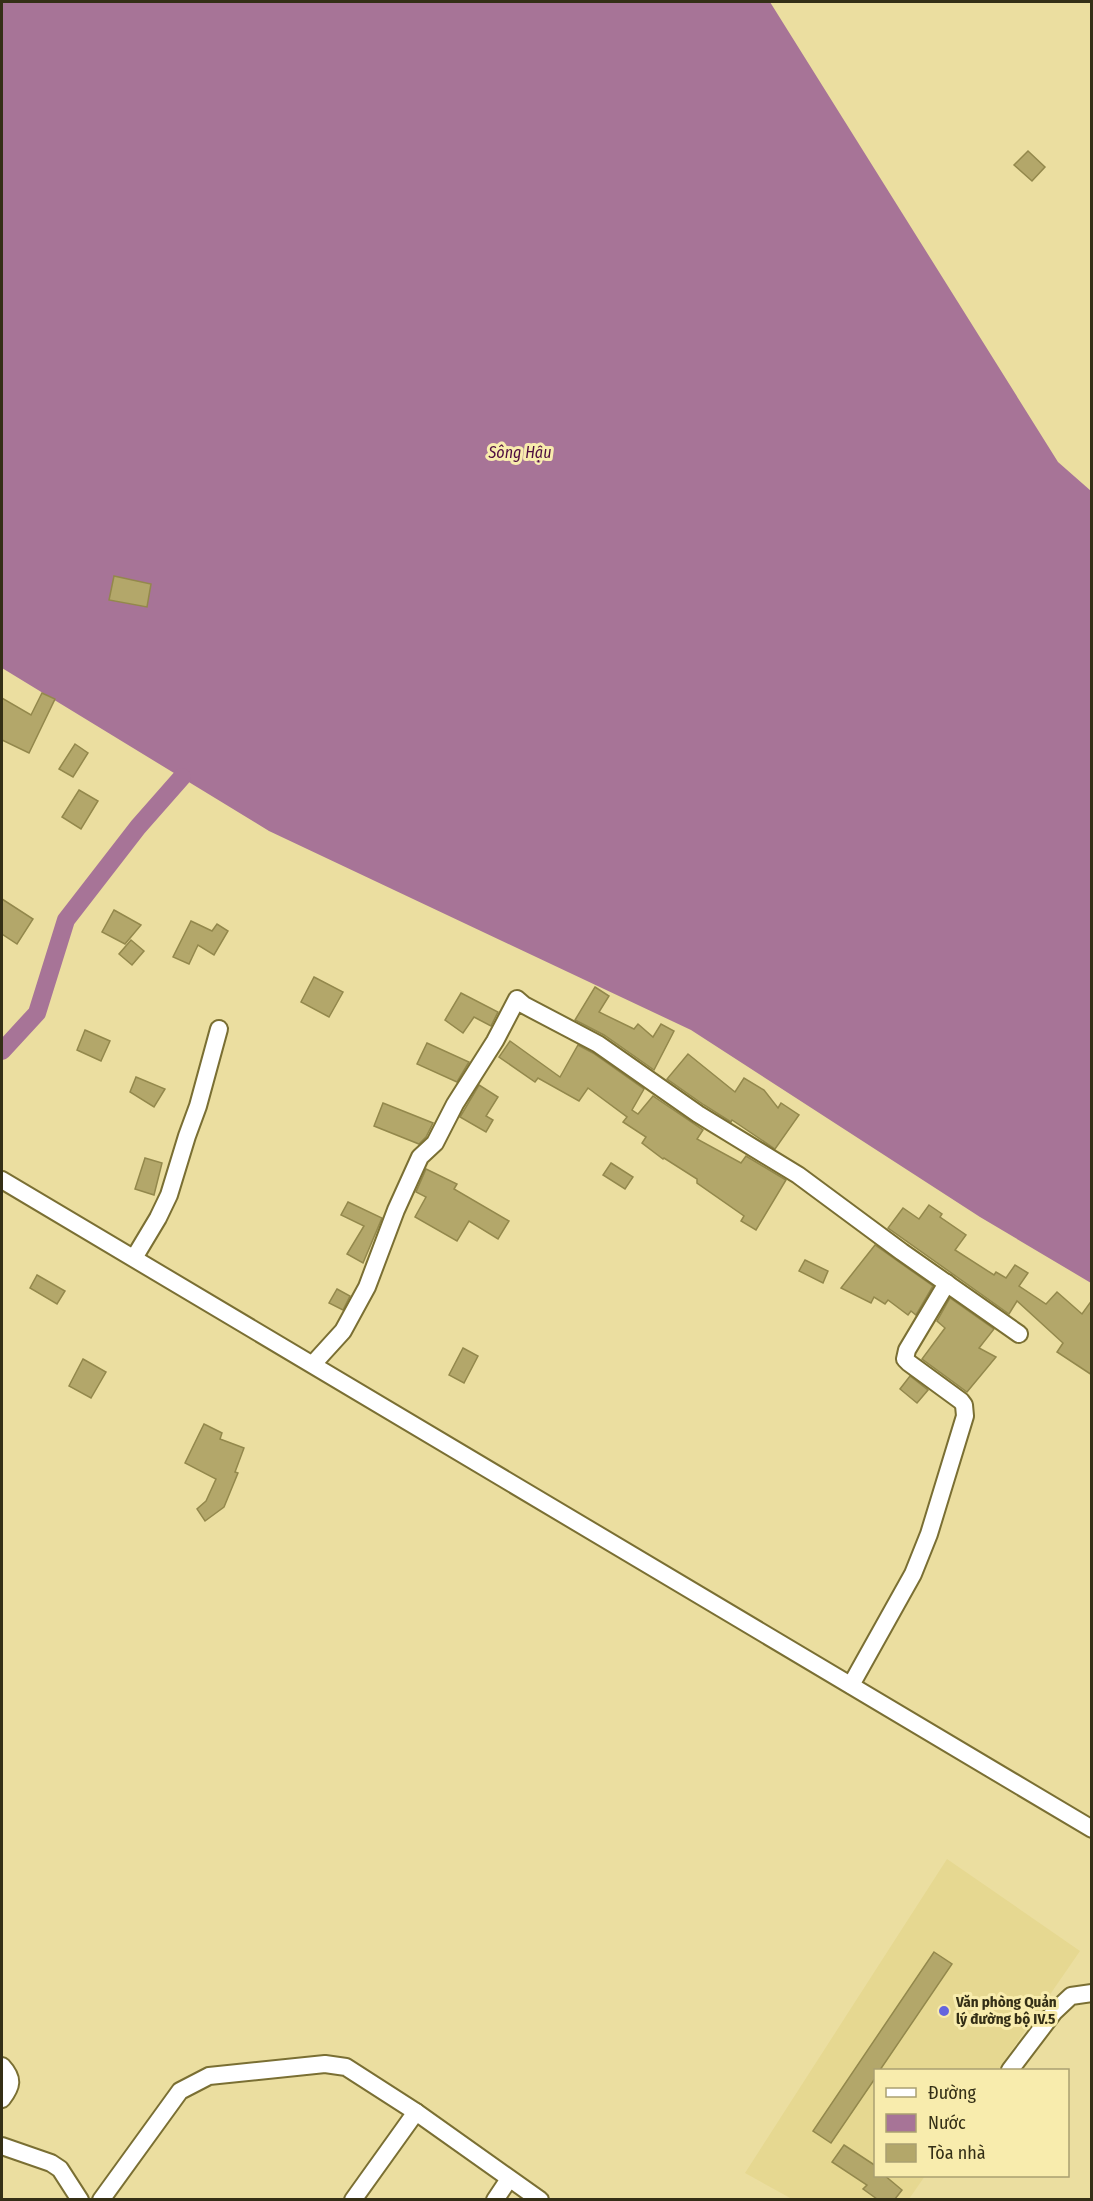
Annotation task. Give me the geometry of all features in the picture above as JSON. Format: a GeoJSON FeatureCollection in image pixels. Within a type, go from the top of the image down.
{"type":"FeatureCollection","features":[{"type":"Feature","properties":{"kind":"street"},"geometry":{"type":"LineString","coordinates":[[313,1364],[344,1331],[368,1287],[396,1210],[420,1157],[435,1143],[455,1104],[495,1041],[517,999],[524,1005],[598,1044],[698,1114],[798,1175],[1019,1334]]}},
{"type":"Feature","properties":{"kind":"street"},"geometry":{"type":"LineString","coordinates":[[134,1258],[169,1195],[198,1106],[219,1029]]}},
{"type":"Feature","properties":{"kind":"street"},"geometry":{"type":"LineString","coordinates":[[2,1180],[1092,1829]]}},
{"type":"Feature","properties":{"kind":"street"},"geometry":{"type":"LineString","coordinates":[[851,1685],[913,1574],[929,1534],[965,1416],[964,1405],[961,1401],[905,1359],[907,1350],[946,1282]]}},
{"type":"Feature","properties":{"kind":"street"},"geometry":{"type":"LineString","coordinates":[[1011,2069],[1054,2012],[1071,1996],[1092,1993]]}},
{"type":"Feature","properties":{"kind":"street"},"geometry":{"type":"LineString","coordinates":[[101,2199],[180,2091],[209,2076],[325,2064],[346,2067],[416,2112],[540,2199]]}},
{"type":"Feature","properties":{"kind":"street"},"geometry":{"type":"LineString","coordinates":[[2,2066],[12,2082],[2,2099]]}},
{"type":"Feature","properties":{"kind":"street"},"geometry":{"type":"LineString","coordinates":[[353,2199],[416,2112]]}},
{"type":"Feature","properties":{"kind":"street"},"geometry":{"type":"LineString","coordinates":[[2,2146],[51,2163],[60,2169],[80,2199]]}},
{"type":"Feature","properties":{"kind":"street"},"geometry":{"type":"LineString","coordinates":[[495,2199],[509,2179]]}},
{"type":"Feature","properties":{"kind":"shaded area","name":"Văn phòng Quản lý đường bộ IV.5"},"geometry":{"type":"Polygon","coordinates":[[[947,1859],[1080,1951],[999,2069],[874,2069],[874,2177],[924,2177],[909,2199],[792,2199],[745,2173],[947,1859]]]}},
{"type":"Feature","properties":{"kind":"water","name":"Sông Hậu"},"geometry":{"type":"Polygon","coordinates":[[[2,2],[770,2],[1058,462],[1091,491],[1091,1283],[980,1217],[691,1030],[269,831],[2,668],[2,2]]]}},
{"type":"Feature","properties":{"kind":"building"},"geometry":{"type":"Polygon","coordinates":[[[1028,151],[1045,167],[1032,181],[1014,165],[1028,151]]]}},
{"type":"Feature","properties":{"kind":"building"},"geometry":{"type":"Polygon","coordinates":[[[114,576],[151,584],[147,607],[109,600],[114,576]]]}},
{"type":"Feature","properties":{"kind":"building"},"geometry":{"type":"Polygon","coordinates":[[[42,693],[55,699],[29,753],[2,740],[2,698],[31,715],[42,693]]]}},
{"type":"Feature","properties":{"kind":"building"},"geometry":{"type":"Polygon","coordinates":[[[75,744],[88,753],[73,777],[59,769],[75,744]]]}},
{"type":"Feature","properties":{"kind":"building"},"geometry":{"type":"Polygon","coordinates":[[[79,790],[98,801],[81,829],[62,817],[79,790]]]}},
{"type":"Feature","properties":{"kind":"building"},"geometry":{"type":"Polygon","coordinates":[[[2,899],[33,919],[17,944],[2,934],[2,899]]]}},
{"type":"Feature","properties":{"kind":"building"},"geometry":{"type":"Polygon","coordinates":[[[114,910],[141,925],[125,944],[102,932],[114,910]]]}},
{"type":"Feature","properties":{"kind":"building"},"geometry":{"type":"Polygon","coordinates":[[[191,921],[212,931],[217,924],[228,931],[214,955],[198,945],[189,964],[173,957],[191,921]]]}},
{"type":"Feature","properties":{"kind":"building"},"geometry":{"type":"Polygon","coordinates":[[[131,940],[144,951],[132,965],[119,954],[131,940]]]}},
{"type":"Feature","properties":{"kind":"building"},"geometry":{"type":"Polygon","coordinates":[[[314,977],[343,992],[329,1017],[301,1002],[314,977]]]}},
{"type":"Feature","properties":{"kind":"building"},"geometry":{"type":"Polygon","coordinates":[[[595,987],[609,996],[599,1012],[634,1029],[638,1024],[653,1037],[661,1024],[674,1031],[654,1070],[604,1035],[575,1020],[595,987]]]}},
{"type":"Feature","properties":{"kind":"building"},"geometry":{"type":"Polygon","coordinates":[[[461,993],[498,1012],[491,1026],[474,1017],[463,1033],[445,1020],[461,993]]]}},
{"type":"Feature","properties":{"kind":"building"},"geometry":{"type":"Polygon","coordinates":[[[85,1030],[110,1041],[101,1061],[77,1050],[85,1030]]]}},
{"type":"Feature","properties":{"kind":"building"},"geometry":{"type":"Polygon","coordinates":[[[510,1041],[560,1077],[578,1045],[644,1089],[632,1110],[638,1114],[653,1096],[703,1130],[697,1139],[741,1163],[746,1156],[786,1180],[756,1230],[741,1221],[744,1216],[697,1183],[697,1179],[663,1159],[642,1143],[646,1137],[623,1122],[627,1117],[588,1088],[579,1101],[538,1078],[535,1082],[499,1057],[510,1041]]]}},
{"type":"Feature","properties":{"kind":"building"},"geometry":{"type":"Polygon","coordinates":[[[427,1043],[469,1062],[457,1082],[417,1064],[427,1043]]]}},
{"type":"Feature","properties":{"kind":"building"},"geometry":{"type":"Polygon","coordinates":[[[688,1054],[735,1092],[744,1078],[764,1090],[778,1108],[781,1103],[799,1115],[775,1149],[667,1079],[688,1054]]]}},
{"type":"Feature","properties":{"kind":"building"},"geometry":{"type":"Polygon","coordinates":[[[136,1077],[165,1089],[154,1107],[130,1092],[136,1077]]]}},
{"type":"Feature","properties":{"kind":"building"},"geometry":{"type":"Polygon","coordinates":[[[479,1085],[498,1097],[486,1116],[493,1120],[486,1132],[460,1117],[479,1085]]]}},
{"type":"Feature","properties":{"kind":"building"},"geometry":{"type":"Polygon","coordinates":[[[383,1103],[433,1123],[426,1137],[419,1144],[374,1126],[383,1103]]]}},
{"type":"Feature","properties":{"kind":"building"},"geometry":{"type":"Polygon","coordinates":[[[145,1158],[162,1163],[154,1195],[135,1189],[145,1158]]]}},
{"type":"Feature","properties":{"kind":"building"},"geometry":{"type":"Polygon","coordinates":[[[611,1163],[633,1177],[625,1189],[603,1175],[611,1163]]]}},
{"type":"Feature","properties":{"kind":"building"},"geometry":{"type":"Polygon","coordinates":[[[426,1169],[457,1184],[454,1189],[509,1221],[498,1239],[469,1221],[457,1241],[415,1217],[426,1197],[416,1192],[426,1169]]]}},
{"type":"Feature","properties":{"kind":"building"},"geometry":{"type":"Polygon","coordinates":[[[348,1202],[382,1218],[363,1263],[347,1254],[364,1226],[341,1215],[348,1202]]]}},
{"type":"Feature","properties":{"kind":"building"},"geometry":{"type":"Polygon","coordinates":[[[929,1205],[942,1214],[940,1217],[966,1235],[955,1250],[994,1275],[996,1272],[1006,1278],[1015,1265],[1028,1273],[1019,1286],[1046,1304],[1057,1292],[1082,1314],[1092,1300],[1092,1375],[1057,1352],[1063,1343],[1017,1301],[1009,1314],[888,1228],[903,1208],[919,1219],[929,1205]]]}},
{"type":"Feature","properties":{"kind":"building"},"geometry":{"type":"Polygon","coordinates":[[[875,1245],[933,1286],[916,1315],[911,1311],[908,1315],[888,1300],[885,1304],[874,1297],[871,1303],[841,1288],[875,1245]]]}},
{"type":"Feature","properties":{"kind":"building"},"geometry":{"type":"Polygon","coordinates":[[[805,1260],[828,1271],[823,1283],[799,1271],[805,1260]]]}},
{"type":"Feature","properties":{"kind":"building"},"geometry":{"type":"Polygon","coordinates":[[[37,1275],[65,1291],[57,1304],[30,1288],[37,1275]]]}},
{"type":"Feature","properties":{"kind":"building"},"geometry":{"type":"Polygon","coordinates":[[[337,1289],[350,1296],[343,1310],[329,1303],[337,1289]]]}},
{"type":"Feature","properties":{"kind":"building"},"geometry":{"type":"Polygon","coordinates":[[[950,1298],[994,1329],[979,1348],[996,1357],[967,1392],[922,1359],[945,1328],[937,1321],[950,1298]]]}},
{"type":"Feature","properties":{"kind":"building"},"geometry":{"type":"Polygon","coordinates":[[[463,1348],[478,1356],[464,1383],[449,1375],[463,1348]]]}},
{"type":"Feature","properties":{"kind":"building"},"geometry":{"type":"Polygon","coordinates":[[[83,1359],[106,1372],[91,1398],[69,1386],[83,1359]]]}},
{"type":"Feature","properties":{"kind":"building"},"geometry":{"type":"Polygon","coordinates":[[[910,1376],[928,1390],[917,1403],[900,1389],[910,1376]]]}},
{"type":"Feature","properties":{"kind":"building"},"geometry":{"type":"Polygon","coordinates":[[[204,1424],[222,1433],[220,1439],[244,1448],[235,1472],[238,1473],[224,1507],[205,1521],[197,1509],[206,1501],[216,1479],[185,1463],[204,1424]]]}},
{"type":"Feature","properties":{"kind":"building"},"geometry":{"type":"Polygon","coordinates":[[[934,1952],[952,1964],[881,2069],[874,2069],[874,2080],[831,2143],[813,2131],[934,1952]]]}},
{"type":"Feature","properties":{"kind":"building"},"geometry":{"type":"Polygon","coordinates":[[[844,2145],[874,2165],[874,2177],[886,2177],[902,2190],[895,2199],[877,2199],[863,2189],[867,2185],[832,2162],[844,2145]]]}},
{"type":"Feature","properties":{"kind":"waterway"},"geometry":{"type":"LineString","coordinates":[[2,1051],[37,1013],[66,920],[138,827],[182,777]]}},
{"type":"Feature","properties":{"kind":"place","name":"Văn phòng Quản lý đường bộ IV.5"},"geometry":{"type":"Point","coordinates":[944,2011]}}]}
